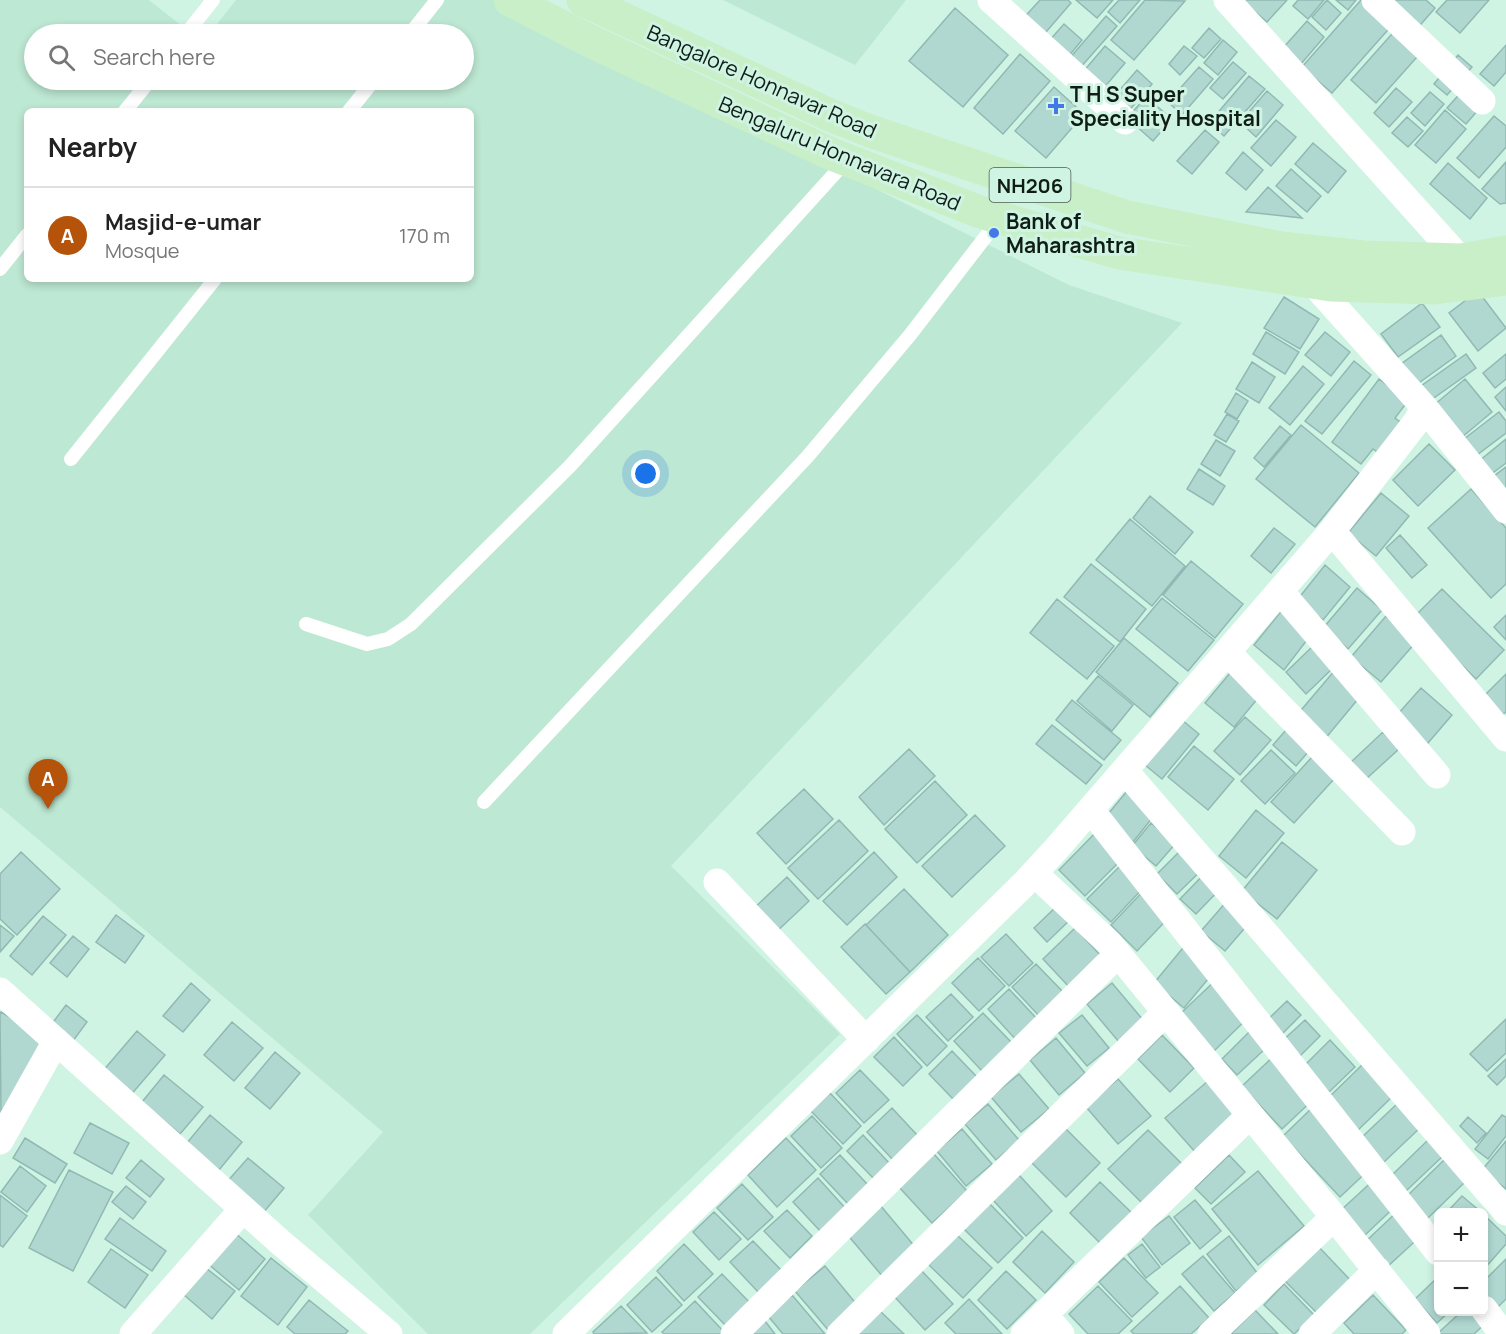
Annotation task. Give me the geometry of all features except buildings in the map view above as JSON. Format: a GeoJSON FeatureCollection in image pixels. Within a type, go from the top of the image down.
{"type":"FeatureCollection","features":[{"type":"Feature","properties":{"kind":"main road","name":"Bengaluru Honnavara Road"},"geometry":{"type":"LineString","coordinates":[[510,0],[590,41],[847,160],[1000,218],[1119,253],[1331,285],[1434,288],[1492,270]]}},
{"type":"Feature","properties":{"kind":"main road","name":"Bangalore Honnavar Road"},"geometry":{"type":"LineString","coordinates":[[583,0],[832,116],[870,131],[1127,217],[1281,248],[1492,270]]}},
{"type":"Feature","properties":{"kind":"street"},"geometry":{"type":"LineString","coordinates":[[990,0],[1125,121]]}},
{"type":"Feature","properties":{"kind":"street"},"geometry":{"type":"LineString","coordinates":[[1227,0],[1492,270]]}},
{"type":"Feature","properties":{"kind":"street"},"geometry":{"type":"LineString","coordinates":[[1375,0],[1482,101]]}},
{"type":"Feature","properties":{"kind":"street"},"geometry":{"type":"LineString","coordinates":[[1281,248],[1424,407],[1506,510]]}},
{"type":"Feature","properties":{"kind":"street"},"geometry":{"type":"LineString","coordinates":[[566,1334],[1034,873],[1332,531],[1417,421],[1424,407]]}},
{"type":"Feature","properties":{"kind":"street"},"geometry":{"type":"LineString","coordinates":[[1332,531],[1506,738]]}},
{"type":"Feature","properties":{"kind":"street"},"geometry":{"type":"LineString","coordinates":[[1280,591],[1437,775]]}},
{"type":"Feature","properties":{"kind":"street"},"geometry":{"type":"LineString","coordinates":[[1227,652],[1402,832]]}},
{"type":"Feature","properties":{"kind":"street"},"geometry":{"type":"LineString","coordinates":[[1125,771],[1506,1212]]}},
{"type":"Feature","properties":{"kind":"street"},"geometry":{"type":"LineString","coordinates":[[1090,810],[1434,1247]]}},
{"type":"Feature","properties":{"kind":"street"},"geometry":{"type":"LineString","coordinates":[[1034,873],[1109,943],[1334,1216],[1427,1334]]}},
{"type":"Feature","properties":{"kind":"street"},"geometry":{"type":"LineString","coordinates":[[717,882],[866,1040]]}},
{"type":"Feature","properties":{"kind":"street"},"geometry":{"type":"LineString","coordinates":[[734,1334],[1118,954]]}},
{"type":"Feature","properties":{"kind":"street"},"geometry":{"type":"LineString","coordinates":[[0,991],[378,1330]]}},
{"type":"Feature","properties":{"kind":"street"},"geometry":{"type":"LineString","coordinates":[[840,1334],[1166,1012]]}},
{"type":"Feature","properties":{"kind":"street"},"geometry":{"type":"LineString","coordinates":[[0,1141],[56,1041]]}},
{"type":"Feature","properties":{"kind":"street"},"geometry":{"type":"LineString","coordinates":[[1024,1334],[1053,1324],[1250,1115]]}},
{"type":"Feature","properties":{"kind":"street"},"geometry":{"type":"LineString","coordinates":[[134,1334],[243,1209]]}},
{"type":"Feature","properties":{"kind":"street"},"geometry":{"type":"LineString","coordinates":[[1211,1334],[1334,1216]]}},
{"type":"Feature","properties":{"kind":"street"},"geometry":{"type":"LineString","coordinates":[[1311,1334],[1377,1270]]}},
{"type":"Feature","properties":{"kind":"street"},"geometry":{"type":"LineString","coordinates":[[1488,1314],[1502,1331]]}},
{"type":"Feature","properties":{"kind":"lane"},"geometry":{"type":"LineString","coordinates":[[194,24],[213,0]]}},
{"type":"Feature","properties":{"kind":"lane"},"geometry":{"type":"LineString","coordinates":[[418,24],[437,0]]}},
{"type":"Feature","properties":{"kind":"lane"},"geometry":{"type":"LineString","coordinates":[[127,108],[142,90]]}},
{"type":"Feature","properties":{"kind":"lane"},"geometry":{"type":"LineString","coordinates":[[351,108],[366,90]]}},
{"type":"Feature","properties":{"kind":"lane"},"geometry":{"type":"LineString","coordinates":[[306,624],[367,644],[388,639],[411,624],[570,466],[847,160]]}},
{"type":"Feature","properties":{"kind":"lane"},"geometry":{"type":"LineString","coordinates":[[484,802],[808,456],[910,335],[1000,218]]}},
{"type":"Feature","properties":{"kind":"lane"},"geometry":{"type":"LineString","coordinates":[[0,269],[24,239]]}},
{"type":"Feature","properties":{"kind":"lane"},"geometry":{"type":"LineString","coordinates":[[71,459],[213,282]]}},
{"type":"Feature","properties":{"kind":"shaded area"},"geometry":{"type":"Polygon","coordinates":[[[0,0],[149,0],[179,24],[24,24],[24,90],[474,90],[474,24],[217,24],[236,0],[496,0],[1069,285],[1182,323],[671,866],[840,1034],[530,1334],[428,1334],[308,1215],[383,1132],[0,807],[0,0]]]}},
{"type":"Feature","properties":{"kind":"shaded area"},"geometry":{"type":"Polygon","coordinates":[[[723,0],[906,0],[855,65],[723,0]]]}},
{"type":"Feature","properties":{"kind":"place","name":"T H S Super Speciality Hospital"},"geometry":{"type":"Point","coordinates":[1056,106]}},
{"type":"Feature","properties":{"kind":"place","name":"Bank of Maharashtra"},"geometry":{"type":"Point","coordinates":[994,233]}},
{"type":"Feature","properties":{"kind":"place","name":"Masjid-e-umar"},"geometry":{"type":"Point","coordinates":[48,809]}}]}
